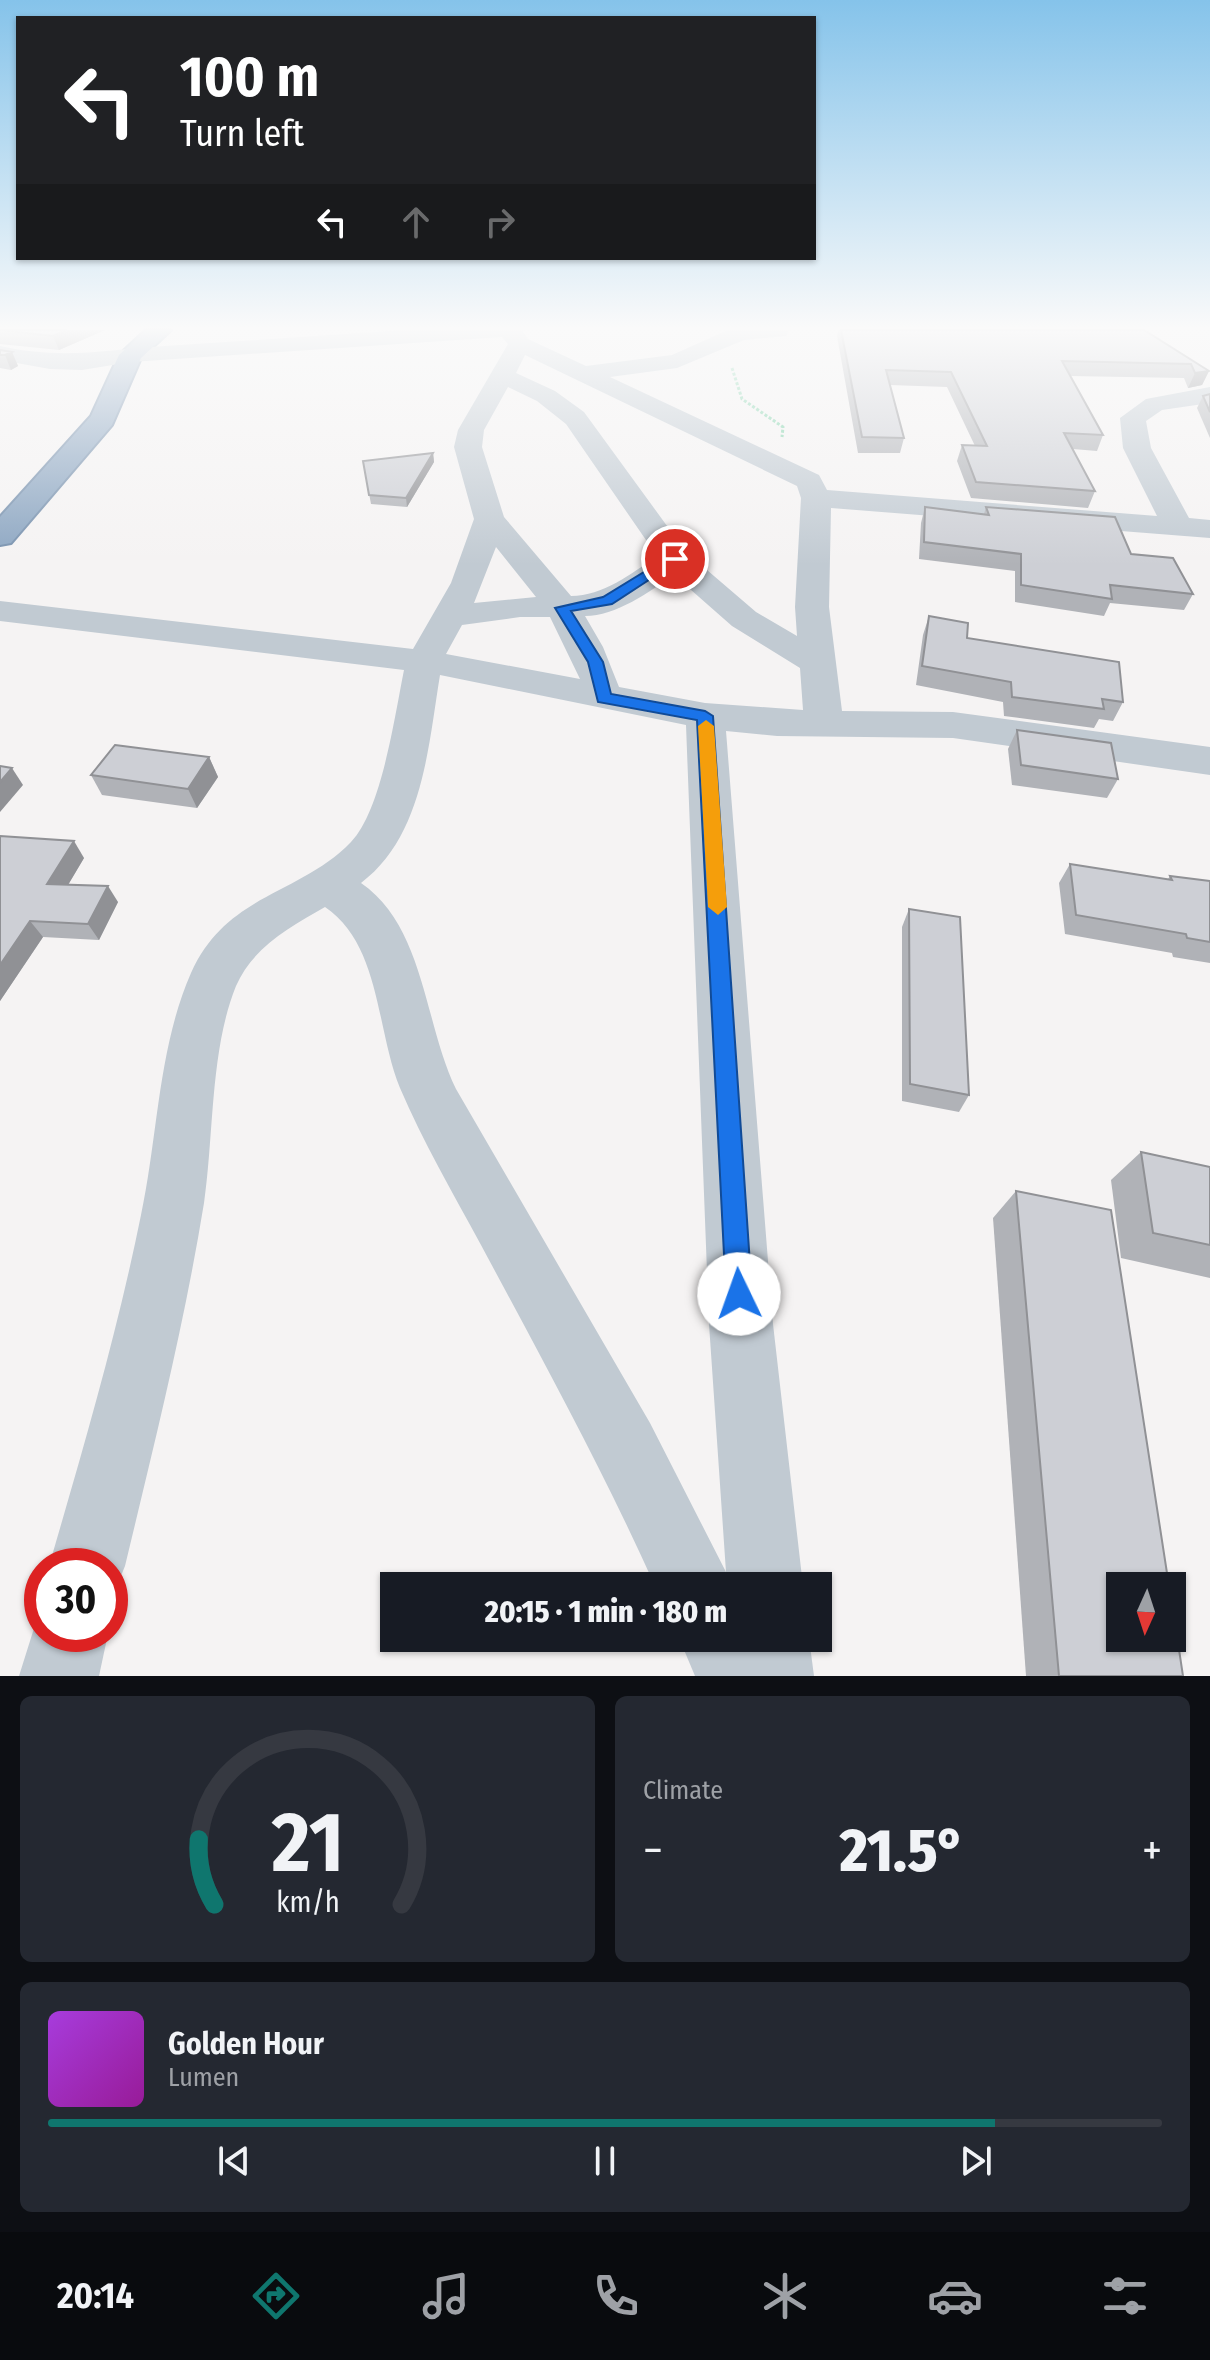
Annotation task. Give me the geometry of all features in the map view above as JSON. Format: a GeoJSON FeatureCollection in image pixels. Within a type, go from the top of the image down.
{"type":"FeatureCollection","features":[{"type":"Feature","properties":{"kind":"highway"},"geometry":{"type":"LineString","coordinates":[[0,536],[103,419],[108,408]]}},
{"type":"Feature","properties":{"kind":"street"},"geometry":{"type":"LineString","coordinates":[[483,408],[471,430],[468,447],[489,519],[562,608],[595,662],[604,698]]}},
{"type":"Feature","properties":{"kind":"street"},"geometry":{"type":"LineString","coordinates":[[562,408],[575,418],[675,559],[744,619],[816,662]]}},
{"type":"Feature","properties":{"kind":"street"},"geometry":{"type":"LineString","coordinates":[[648,408],[812,490],[1210,529]]}},
{"type":"Feature","properties":{"kind":"street"},"geometry":{"type":"LineString","coordinates":[[1148,408],[1133,418],[1137,448],[1177,525]]}},
{"type":"Feature","properties":{"kind":"street"},"geometry":{"type":"LineString","coordinates":[[812,490],[811,557],[816,662],[824,724]]}},
{"type":"Feature","properties":{"kind":"street"},"geometry":{"type":"LineString","coordinates":[[92,1548],[153,1317],[177,1185],[198,1025],[215,975],[253,926],[326,884],[366,855],[385,829],[407,752],[424,661],[452,616],[476,566],[489,519]]}},
{"type":"Feature","properties":{"kind":"street"},"geometry":{"type":"LineString","coordinates":[[452,616],[520,607],[562,608],[607,601],[675,559]]}},
{"type":"Feature","properties":{"kind":"street"},"geometry":{"type":"LineString","coordinates":[[0,611],[424,661],[705,716],[824,724],[953,725],[1210,761]]}},
{"type":"Feature","properties":{"kind":"street"},"geometry":{"type":"LineString","coordinates":[[705,716],[741,1324],[764,1572]]}},
{"type":"Feature","properties":{"kind":"street"},"geometry":{"type":"LineString","coordinates":[[326,884],[358,906],[375,929],[393,971],[407,1035],[436,1110],[652,1499],[687,1572]]}},
{"type":"Feature","properties":{"kind":"street"},"geometry":{"type":"LineString","coordinates":[[59,1676],[65,1652]]}},
{"type":"Feature","properties":{"kind":"street"},"geometry":{"type":"LineString","coordinates":[[724,1652],[735,1676]]}},
{"type":"Feature","properties":{"kind":"street"},"geometry":{"type":"LineString","coordinates":[[771,1652],[774,1676]]}},
{"type":"Feature","properties":{"kind":"path"},"geometry":{"type":"LineString","coordinates":[[755,408],[783,427],[782,445],[812,490]]}},
{"type":"Feature","properties":{"kind":"building"},"geometry":{"type":"Polygon","coordinates":[[[856,408],[896,408],[904,438],[862,437],[856,408]]]}},
{"type":"Feature","properties":{"kind":"building"},"geometry":{"type":"Polygon","coordinates":[[[969,408],[1088,408],[1103,435],[1064,433],[1095,491],[976,482],[962,445],[987,446],[969,408]]]}},
{"type":"Feature","properties":{"kind":"building"},"geometry":{"type":"Polygon","coordinates":[[[433,453],[406,498],[369,495],[363,461],[433,453]]]}},
{"type":"Feature","properties":{"kind":"building"},"geometry":{"type":"Polygon","coordinates":[[[925,507],[989,515],[986,507],[1115,517],[1131,554],[1173,558],[1193,594],[1110,585],[1112,599],[1021,585],[1021,554],[924,542],[925,507]]]}},
{"type":"Feature","properties":{"kind":"building"},"geometry":{"type":"Polygon","coordinates":[[[929,616],[968,623],[967,638],[1119,662],[1123,702],[1102,699],[1104,709],[1012,697],[1011,682],[922,666],[929,616]]]}},
{"type":"Feature","properties":{"kind":"building"},"geometry":{"type":"Polygon","coordinates":[[[1017,730],[1111,743],[1118,779],[1021,765],[1017,730]]]}},
{"type":"Feature","properties":{"kind":"building"},"geometry":{"type":"Polygon","coordinates":[[[115,745],[209,757],[188,789],[91,775],[115,745]]]}},
{"type":"Feature","properties":{"kind":"building"},"geometry":{"type":"Polygon","coordinates":[[[0,766],[12,768],[0,782],[0,766]]]}},
{"type":"Feature","properties":{"kind":"building"},"geometry":{"type":"Polygon","coordinates":[[[0,836],[74,841],[47,884],[108,886],[88,924],[30,921],[0,965],[0,836]]]}},
{"type":"Feature","properties":{"kind":"building"},"geometry":{"type":"Polygon","coordinates":[[[1070,864],[1172,880],[1170,876],[1210,881],[1210,942],[1187,938],[1186,934],[1076,915],[1070,864]]]}},
{"type":"Feature","properties":{"kind":"building"},"geometry":{"type":"Polygon","coordinates":[[[909,909],[960,917],[969,1095],[910,1084],[909,909]]]}},
{"type":"Feature","properties":{"kind":"building"},"geometry":{"type":"Polygon","coordinates":[[[1141,1152],[1210,1167],[1210,1245],[1153,1233],[1141,1152]]]}},
{"type":"Feature","properties":{"kind":"building"},"geometry":{"type":"Polygon","coordinates":[[[1016,1191],[1111,1210],[1167,1572],[1106,1572],[1106,1652],[1179,1652],[1183,1676],[1059,1676],[1016,1191]]]}},
{"type":"Feature","properties":{"kind":"slow traffic"},"geometry":{"type":"LineString","coordinates":[[706,726],[718,907]]}},
{"type":"Feature","properties":{"kind":"route"},"geometry":{"type":"LineString","coordinates":[[675,559],[607,601],[591,606],[562,608],[595,662],[604,698],[705,716],[739,1294]]}}]}
